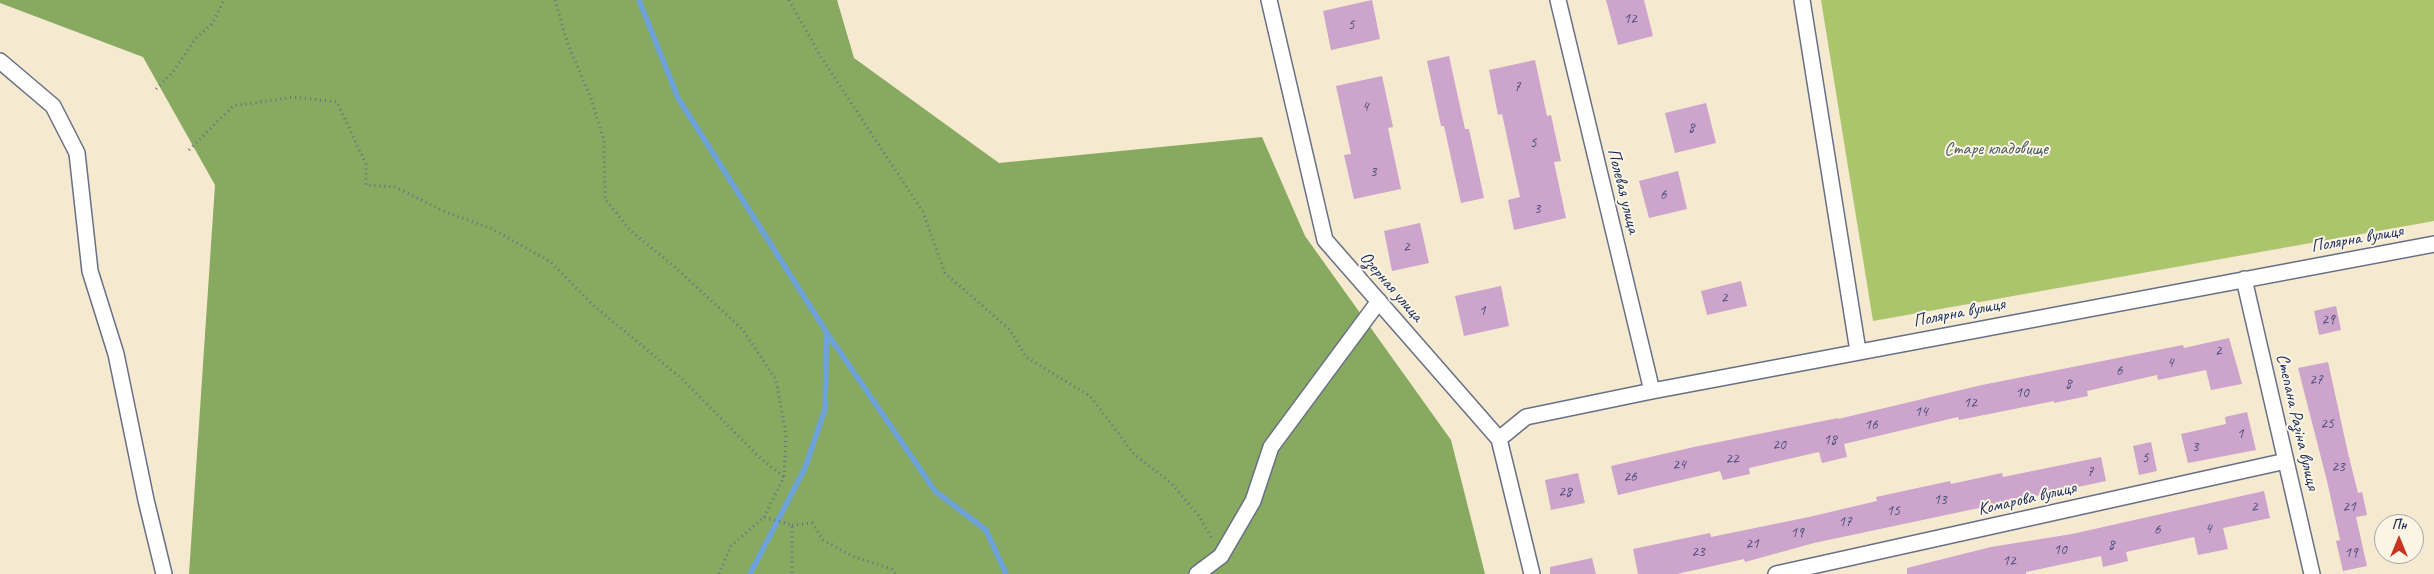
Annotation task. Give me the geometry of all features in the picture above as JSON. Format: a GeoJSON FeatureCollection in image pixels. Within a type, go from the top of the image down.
{"type":"FeatureCollection","features":[{"type":"Feature","properties":{"kind":"street","name":"Озерная улица"},"geometry":{"type":"LineString","coordinates":[[1269,0],[1325,240],[1499,439],[1532,574]]}},
{"type":"Feature","properties":{"kind":"street","name":"Полевая улица"},"geometry":{"type":"LineString","coordinates":[[1558,0],[1652,391]]}},
{"type":"Feature","properties":{"kind":"street"},"geometry":{"type":"LineString","coordinates":[[1802,0],[1858,351]]}},
{"type":"Feature","properties":{"kind":"street"},"geometry":{"type":"LineString","coordinates":[[0,62],[53,106],[77,153],[90,271],[116,354],[146,500],[164,574]]}},
{"type":"Feature","properties":{"kind":"street","name":"Полярна вулиця"},"geometry":{"type":"LineString","coordinates":[[1499,439],[1526,417],[1858,351],[2434,244]]}},
{"type":"Feature","properties":{"kind":"street","name":"Степана Разіна вулиця"},"geometry":{"type":"LineString","coordinates":[[2244,278],[2312,574]]}},
{"type":"Feature","properties":{"kind":"street"},"geometry":{"type":"LineString","coordinates":[[1197,574],[1221,556],[1253,500],[1271,447],[1379,301]]}},
{"type":"Feature","properties":{"kind":"street","name":"Комарова вулиця"},"geometry":{"type":"LineString","coordinates":[[1776,574],[2286,460]]}},
{"type":"Feature","properties":{"kind":"path"},"geometry":{"type":"LineString","coordinates":[[156,88],[173,72],[196,39],[212,24],[224,0]]}},
{"type":"Feature","properties":{"kind":"path"},"geometry":{"type":"LineString","coordinates":[[556,0],[568,44],[590,96],[604,140],[604,199],[631,231],[676,268],[743,330],[776,380],[786,434],[784,477],[764,517],[731,546],[719,574]]}},
{"type":"Feature","properties":{"kind":"path"},"geometry":{"type":"LineString","coordinates":[[789,0],[821,57],[924,212],[945,273],[1010,330],[1026,357],[1090,396],[1133,453],[1172,484],[1198,515],[1221,556]]}},
{"type":"Feature","properties":{"kind":"path"},"geometry":{"type":"LineString","coordinates":[[189,150],[233,106],[294,97],[337,102],[366,164],[366,185],[395,187],[448,213],[490,228],[550,262],[592,304],[682,379],[759,457],[784,477]]}},
{"type":"Feature","properties":{"kind":"path"},"geometry":{"type":"LineString","coordinates":[[764,517],[792,525],[812,523],[823,540],[852,556],[892,570],[896,574]]}},
{"type":"Feature","properties":{"kind":"path"},"geometry":{"type":"LineString","coordinates":[[792,525],[792,574]]}},
{"type":"Feature","properties":{"kind":"green space"},"geometry":{"type":"Polygon","coordinates":[[[0,0],[837,0],[854,58],[999,163],[1262,137],[1305,236],[1451,440],[1485,574],[189,574],[215,185],[143,57],[0,3],[0,0]]]}},
{"type":"Feature","properties":{"kind":"green space","name":"Старе кладовище"},"geometry":{"type":"Polygon","coordinates":[[[1821,0],[2434,0],[2434,221],[1873,321],[1821,0]]]}},
{"type":"Feature","properties":{"kind":"building"},"geometry":{"type":"Polygon","coordinates":[[[1372,0],[1380,39],[1331,50],[1323,11],[1372,0]]]}},
{"type":"Feature","properties":{"kind":"building"},"geometry":{"type":"Polygon","coordinates":[[[1606,0],[1644,0],[1653,36],[1618,45],[1606,0]]]}},
{"type":"Feature","properties":{"kind":"building"},"geometry":{"type":"Polygon","coordinates":[[[1449,56],[1465,129],[1469,129],[1484,198],[1461,203],[1444,126],[1441,126],[1427,61],[1449,56]]]}},
{"type":"Feature","properties":{"kind":"building"},"geometry":{"type":"Polygon","coordinates":[[[1535,60],[1547,116],[1551,115],[1561,161],[1554,162],[1566,218],[1514,230],[1508,200],[1520,197],[1502,114],[1498,115],[1489,70],[1535,60]]]}},
{"type":"Feature","properties":{"kind":"building"},"geometry":{"type":"Polygon","coordinates":[[[1382,76],[1393,127],[1388,128],[1401,189],[1354,199],[1344,155],[1351,154],[1336,86],[1382,76]]]}},
{"type":"Feature","properties":{"kind":"building"},"geometry":{"type":"Polygon","coordinates":[[[1706,103],[1716,143],[1675,153],[1665,113],[1706,103]]]}},
{"type":"Feature","properties":{"kind":"building"},"geometry":{"type":"Polygon","coordinates":[[[1678,171],[1687,209],[1649,218],[1639,181],[1678,171]]]}},
{"type":"Feature","properties":{"kind":"building"},"geometry":{"type":"Polygon","coordinates":[[[1420,223],[1429,263],[1392,271],[1384,231],[1420,223]]]}},
{"type":"Feature","properties":{"kind":"building"},"geometry":{"type":"Polygon","coordinates":[[[1741,281],[1747,306],[1707,315],[1701,291],[1741,281]]]}},
{"type":"Feature","properties":{"kind":"building"},"geometry":{"type":"Polygon","coordinates":[[[1501,286],[1509,326],[1464,336],[1455,296],[1501,286]]]}},
{"type":"Feature","properties":{"kind":"building"},"geometry":{"type":"Polygon","coordinates":[[[2336,306],[2341,330],[2319,335],[2314,311],[2336,306]]]}},
{"type":"Feature","properties":{"kind":"building"},"geometry":{"type":"Polygon","coordinates":[[[2229,338],[2242,384],[2211,390],[2206,370],[2158,380],[2157,375],[2087,391],[2088,396],[1959,420],[1958,417],[1844,444],[1847,457],[1822,463],[1819,452],[1749,468],[1750,474],[1723,480],[1720,471],[1618,495],[1611,466],[1694,447],[1838,419],[1982,385],[2183,345],[2184,348],[2229,338]]]}},
{"type":"Feature","properties":{"kind":"building"},"geometry":{"type":"Polygon","coordinates":[[[2328,362],[2358,493],[2362,492],[2367,515],[2356,517],[2367,566],[2343,571],[2336,541],[2340,540],[2327,481],[2298,368],[2328,362]]]}},
{"type":"Feature","properties":{"kind":"building"},"geometry":{"type":"Polygon","coordinates":[[[2247,412],[2256,450],[2188,463],[2181,434],[2226,424],[2225,417],[2247,412]]]}},
{"type":"Feature","properties":{"kind":"building"},"geometry":{"type":"Polygon","coordinates":[[[2151,442],[2157,471],[2139,475],[2133,446],[2151,442]]]}},
{"type":"Feature","properties":{"kind":"building"},"geometry":{"type":"Polygon","coordinates":[[[2101,457],[2106,481],[1814,543],[1745,562],[1744,559],[1677,574],[1638,574],[1633,549],[1710,533],[1711,537],[1809,517],[1877,501],[1876,497],[1950,481],[1951,484],[2002,473],[2003,477],[2101,457]]]}},
{"type":"Feature","properties":{"kind":"building"},"geometry":{"type":"Polygon","coordinates":[[[1578,473],[1585,503],[1551,510],[1545,480],[1578,473]]]}},
{"type":"Feature","properties":{"kind":"building"},"geometry":{"type":"Polygon","coordinates":[[[2264,491],[2270,518],[2223,528],[2228,549],[2198,555],[2194,537],[2126,552],[2128,561],[2103,567],[2101,556],[2026,572],[2026,574],[1907,574],[1907,568],[1991,547],[2072,534],[2264,491]]]}},
{"type":"Feature","properties":{"kind":"building"},"geometry":{"type":"Polygon","coordinates":[[[1592,558],[1596,574],[1550,574],[1550,567],[1592,558]]]}},
{"type":"Feature","properties":{"kind":"waterway"},"geometry":{"type":"LineString","coordinates":[[639,0],[678,98],[827,333],[935,491],[986,530],[1006,574]]}},
{"type":"Feature","properties":{"kind":"waterway"},"geometry":{"type":"LineString","coordinates":[[750,574],[805,468],[825,409],[827,333]]}}]}
